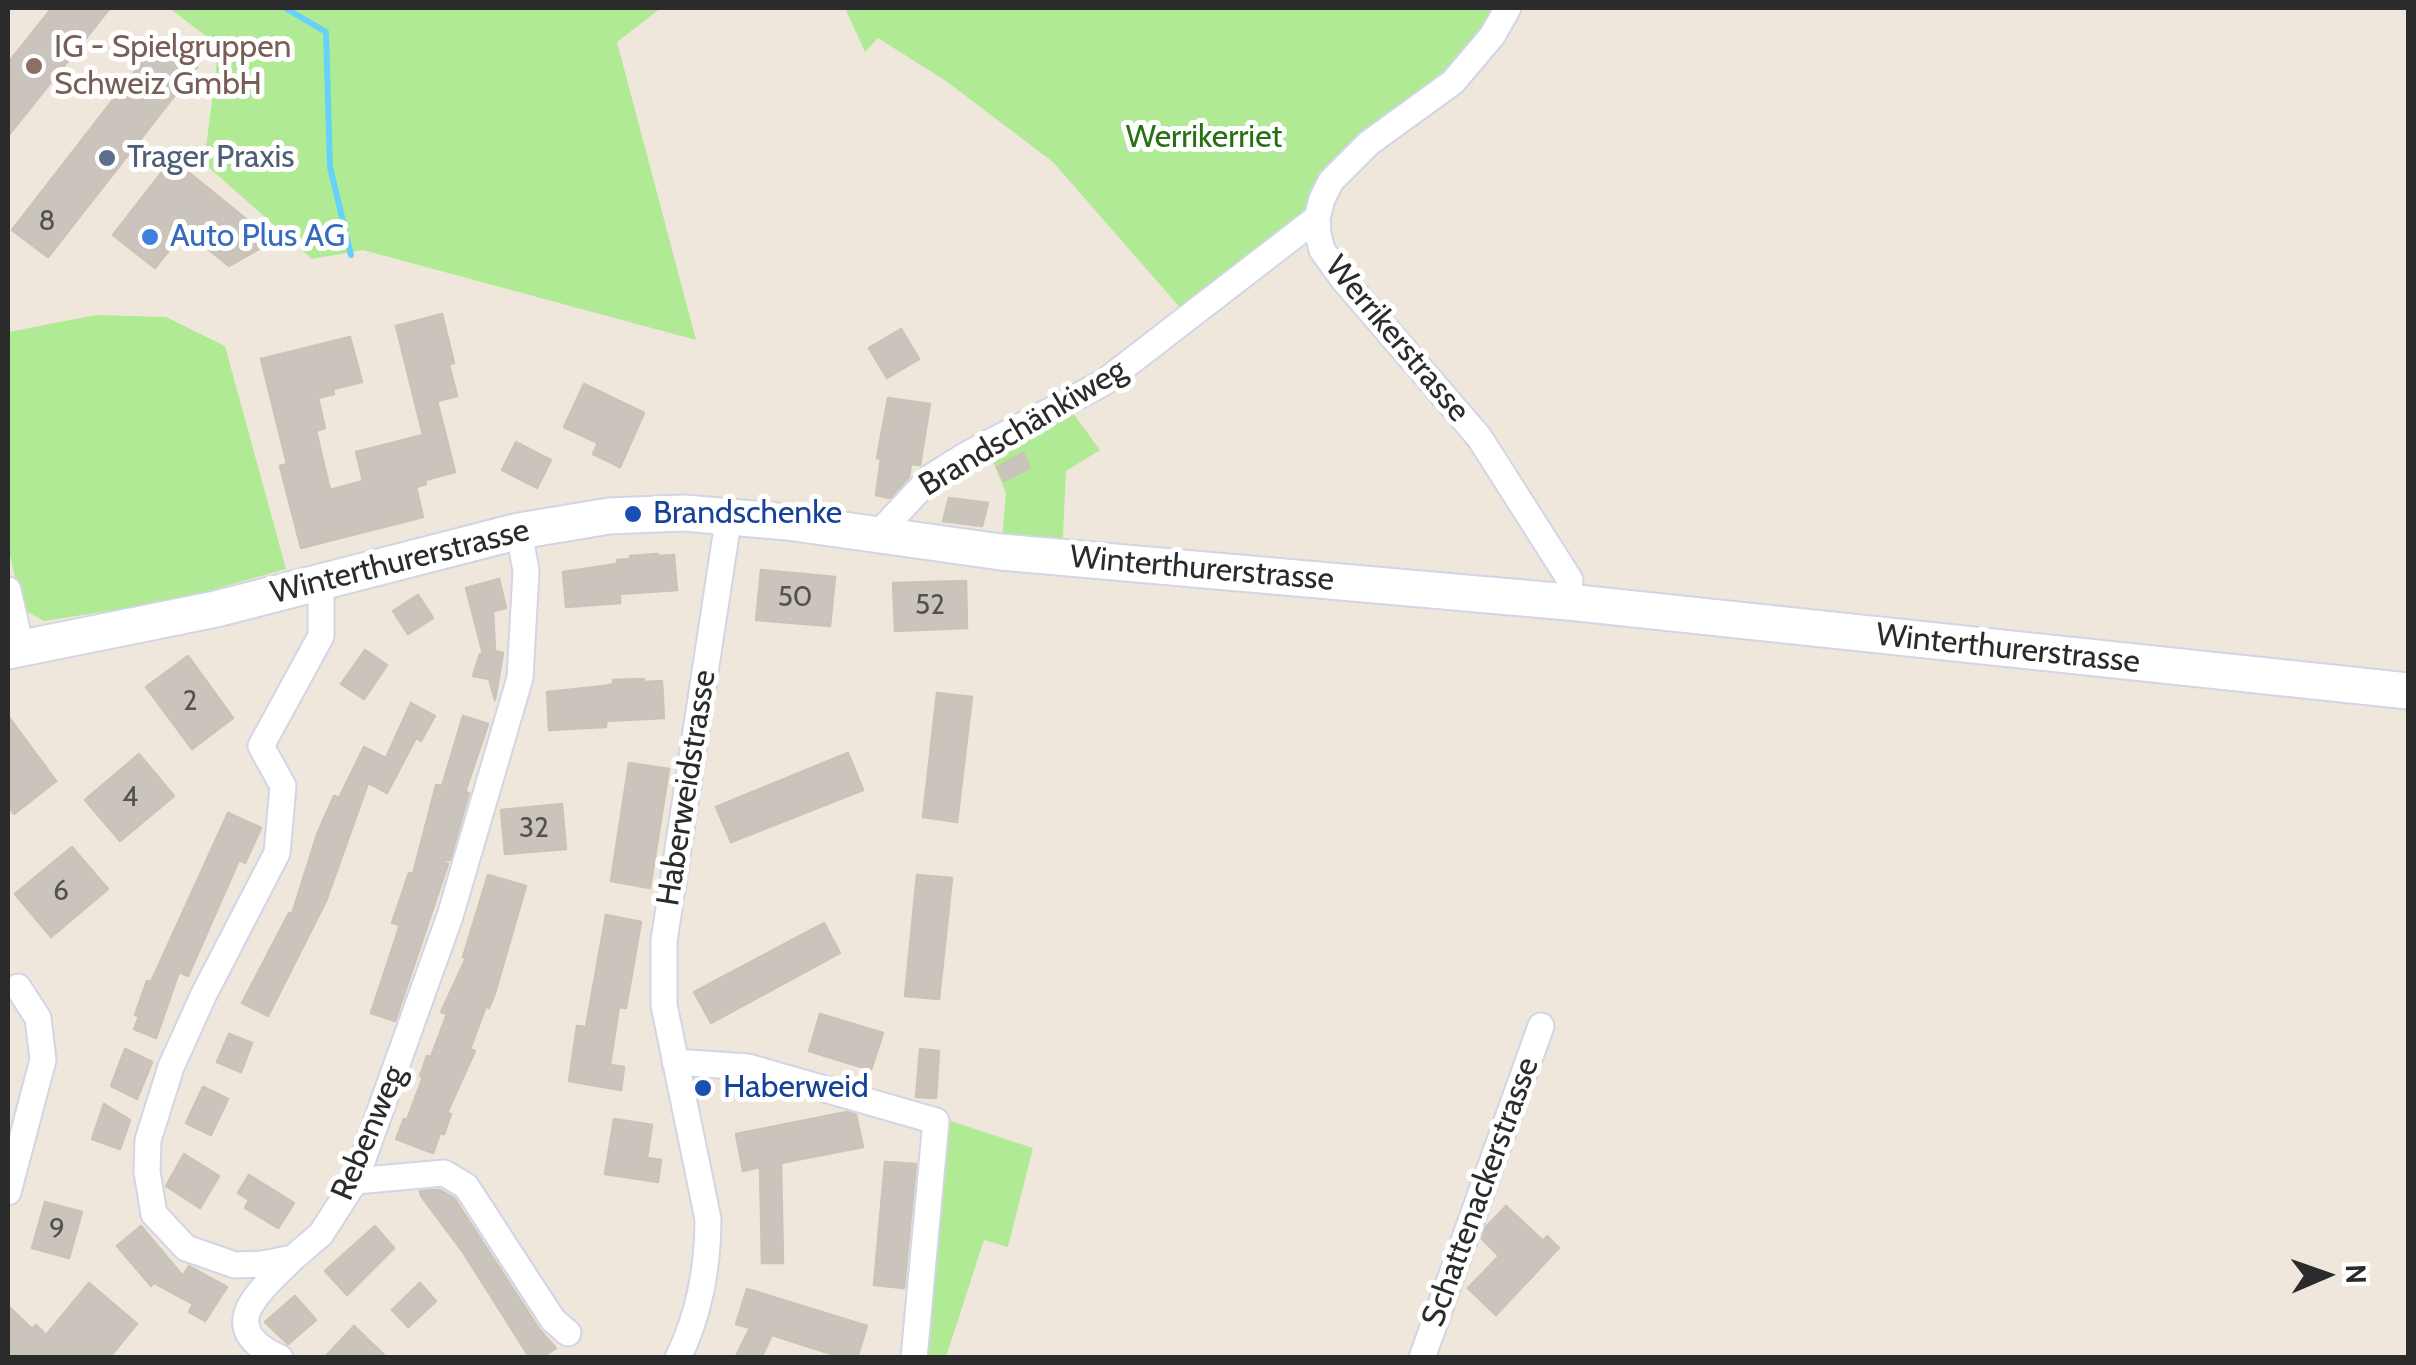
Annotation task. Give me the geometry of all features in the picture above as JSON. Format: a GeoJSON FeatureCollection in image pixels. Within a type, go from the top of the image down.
{"type":"FeatureCollection","features":[{"type":"Feature","properties":{"kind":"main road","name":"Winterthurerstrasse"},"geometry":{"type":"LineString","coordinates":[[14,650],[216,609],[519,531],[633,514],[730,515],[1001,552],[1568,602],[2408,691]]}},
{"type":"Feature","properties":{"kind":"street","name":"Werrikerstrasse"},"geometry":{"type":"LineString","coordinates":[[1508,8],[1492,36],[1453,82],[1349,161],[1331,182],[1318,218],[1322,250],[1332,265],[1489,452],[1570,580],[1568,602]]}},
{"type":"Feature","properties":{"kind":"street","name":"Brandschänkiweg"},"geometry":{"type":"LineString","coordinates":[[877,535],[931,478],[1115,375],[1318,218]]}},
{"type":"Feature","properties":{"kind":"street","name":"Haberweidstrasse"},"geometry":{"type":"LineString","coordinates":[[678,1358],[700,1302],[708,1235],[704,1191],[664,1005],[664,940],[730,515]]}},
{"type":"Feature","properties":{"kind":"street","name":"Rebenweg"},"geometry":{"type":"LineString","coordinates":[[280,1358],[262,1350],[246,1333],[244,1316],[255,1296],[321,1234],[355,1182],[450,916],[520,678],[526,571],[519,531]]}},
{"type":"Feature","properties":{"kind":"street"},"geometry":{"type":"LineString","coordinates":[[293,1258],[234,1265],[186,1248],[154,1214],[147,1172],[148,1140],[170,1067],[277,853],[283,786],[261,746],[322,636],[317,581]]}},
{"type":"Feature","properties":{"kind":"street"},"geometry":{"type":"LineString","coordinates":[[8,590],[14,650]]}},
{"type":"Feature","properties":{"kind":"street"},"geometry":{"type":"LineString","coordinates":[[8,1192],[43,1060],[38,1018],[18,988]]}},
{"type":"Feature","properties":{"kind":"street","name":"Schattenackerstrasse"},"geometry":{"type":"LineString","coordinates":[[1422,1358],[1541,1026]]}},
{"type":"Feature","properties":{"kind":"street"},"geometry":{"type":"LineString","coordinates":[[675,1062],[748,1066],[936,1122],[914,1358]]}},
{"type":"Feature","properties":{"kind":"street"},"geometry":{"type":"LineString","coordinates":[[355,1182],[444,1173],[466,1186],[553,1320],[568,1333]]}},
{"type":"Feature","properties":{"kind":"green space"},"geometry":{"type":"Polygon","coordinates":[[[169,8],[661,8],[617,42],[696,340],[363,250],[312,259],[204,163],[219,46],[169,8]]]}},
{"type":"Feature","properties":{"kind":"green space","name":"Werrikerriet"},"geometry":{"type":"Polygon","coordinates":[[[845,8],[1508,8],[1322,199],[1190,319],[1053,162],[946,81],[878,38],[865,52],[845,8]]]}},
{"type":"Feature","properties":{"kind":"green space"},"geometry":{"type":"Polygon","coordinates":[[[96,315],[166,317],[225,346],[286,569],[172,601],[44,621],[22,609],[8,546],[8,332],[96,315]]]}},
{"type":"Feature","properties":{"kind":"green space"},"geometry":{"type":"Polygon","coordinates":[[[1067,405],[1100,450],[1066,471],[1062,556],[1001,552],[1006,493],[986,445],[1067,405]]]}},
{"type":"Feature","properties":{"kind":"green space"},"geometry":{"type":"Polygon","coordinates":[[[948,1120],[1033,1148],[1008,1247],[984,1240],[946,1357],[914,1358],[927,1223],[948,1120]]]}},
{"type":"Feature","properties":{"kind":"building"},"geometry":{"type":"Polygon","coordinates":[[[52,8],[110,8],[8,136],[8,63],[52,8]]]}},
{"type":"Feature","properties":{"kind":"building"},"geometry":{"type":"Polygon","coordinates":[[[161,38],[197,67],[48,257],[12,230],[161,38]]]}},
{"type":"Feature","properties":{"kind":"building"},"geometry":{"type":"Polygon","coordinates":[[[172,159],[273,241],[229,266],[185,230],[155,268],[113,235],[172,159]]]}},
{"type":"Feature","properties":{"kind":"building"},"geometry":{"type":"Polygon","coordinates":[[[442,314],[457,396],[437,401],[455,472],[425,480],[426,484],[416,487],[423,517],[301,548],[280,466],[287,464],[261,359],[350,337],[362,382],[333,389],[334,394],[318,398],[325,428],[316,431],[330,490],[363,481],[356,452],[423,435],[396,326],[442,314]]]}},
{"type":"Feature","properties":{"kind":"building"},"geometry":{"type":"Polygon","coordinates":[[[901,329],[919,359],[887,378],[869,348],[901,329]]]}},
{"type":"Feature","properties":{"kind":"building"},"geometry":{"type":"Polygon","coordinates":[[[584,384],[644,413],[620,467],[593,454],[598,443],[564,427],[584,384]]]}},
{"type":"Feature","properties":{"kind":"building"},"geometry":{"type":"Polygon","coordinates":[[[888,398],[930,404],[920,465],[911,464],[909,477],[890,498],[876,495],[881,459],[877,458],[888,398]]]}},
{"type":"Feature","properties":{"kind":"building"},"geometry":{"type":"Polygon","coordinates":[[[516,442],[551,460],[537,488],[502,470],[516,442]]]}},
{"type":"Feature","properties":{"kind":"building"},"geometry":{"type":"Polygon","coordinates":[[[1023,453],[1030,468],[1004,481],[997,467],[1023,453]]]}},
{"type":"Feature","properties":{"kind":"building"},"geometry":{"type":"Polygon","coordinates":[[[949,498],[988,503],[982,526],[943,521],[949,498]]]}},
{"type":"Feature","properties":{"kind":"building"},"geometry":{"type":"Polygon","coordinates":[[[674,555],[677,590],[620,594],[620,603],[566,607],[563,572],[617,564],[617,560],[631,559],[630,556],[674,555]]]}},
{"type":"Feature","properties":{"kind":"building"},"geometry":{"type":"Polygon","coordinates":[[[761,570],[835,577],[830,626],[756,620],[761,570]]]}},
{"type":"Feature","properties":{"kind":"building"},"geometry":{"type":"Polygon","coordinates":[[[499,579],[506,608],[493,611],[495,651],[503,653],[495,700],[489,679],[473,676],[483,654],[466,588],[499,579]]]}},
{"type":"Feature","properties":{"kind":"building"},"geometry":{"type":"Polygon","coordinates":[[[966,581],[967,628],[895,631],[893,583],[966,581]]]}},
{"type":"Feature","properties":{"kind":"building"},"geometry":{"type":"Polygon","coordinates":[[[418,595],[433,618],[408,634],[393,611],[418,595]]]}},
{"type":"Feature","properties":{"kind":"building"},"geometry":{"type":"Polygon","coordinates":[[[365,650],[387,665],[364,699],[341,684],[365,650]]]}},
{"type":"Feature","properties":{"kind":"building"},"geometry":{"type":"Polygon","coordinates":[[[188,656],[233,718],[192,749],[146,687],[188,656]]]}},
{"type":"Feature","properties":{"kind":"building"},"geometry":{"type":"Polygon","coordinates":[[[613,680],[662,681],[664,718],[606,721],[606,727],[549,730],[547,692],[605,686],[613,684],[613,680]]]}},
{"type":"Feature","properties":{"kind":"building"},"geometry":{"type":"Polygon","coordinates":[[[937,693],[972,697],[957,822],[923,817],[937,693]]]}},
{"type":"Feature","properties":{"kind":"building"},"geometry":{"type":"Polygon","coordinates":[[[411,703],[435,716],[421,741],[416,738],[387,793],[368,783],[326,901],[268,1016],[242,1003],[289,913],[292,914],[318,832],[334,796],[339,798],[364,747],[386,758],[411,703]]]}},
{"type":"Feature","properties":{"kind":"building"},"geometry":{"type":"Polygon","coordinates":[[[8,716],[56,781],[14,814],[8,806],[8,716]]]}},
{"type":"Feature","properties":{"kind":"building"},"geometry":{"type":"Polygon","coordinates":[[[463,716],[488,724],[465,792],[469,793],[450,860],[438,861],[448,864],[395,1021],[371,1013],[400,925],[392,923],[409,873],[413,874],[436,785],[442,786],[463,716]]]}},
{"type":"Feature","properties":{"kind":"building"},"geometry":{"type":"Polygon","coordinates":[[[848,753],[863,790],[731,842],[716,807],[848,753]]]}},
{"type":"Feature","properties":{"kind":"building"},"geometry":{"type":"Polygon","coordinates":[[[139,754],[174,796],[120,841],[85,800],[139,754]]]}},
{"type":"Feature","properties":{"kind":"building"},"geometry":{"type":"Polygon","coordinates":[[[629,763],[669,769],[650,888],[611,881],[629,763]]]}},
{"type":"Feature","properties":{"kind":"building"},"geometry":{"type":"Polygon","coordinates":[[[562,804],[566,849],[505,854],[501,810],[562,804]]]}},
{"type":"Feature","properties":{"kind":"building"},"geometry":{"type":"Polygon","coordinates":[[[228,813],[261,828],[245,863],[239,860],[188,976],[179,972],[156,1038],[134,1029],[139,1017],[135,1015],[147,981],[151,982],[228,813]]]}},
{"type":"Feature","properties":{"kind":"building"},"geometry":{"type":"Polygon","coordinates":[[[72,847],[108,889],[51,937],[15,894],[72,847]]]}},
{"type":"Feature","properties":{"kind":"building"},"geometry":{"type":"Polygon","coordinates":[[[488,875],[526,886],[495,993],[470,1049],[475,1051],[433,1153],[396,1139],[404,1119],[407,1120],[427,1056],[431,1057],[447,1014],[441,1012],[466,958],[463,957],[488,875]]]}},
{"type":"Feature","properties":{"kind":"building"},"geometry":{"type":"Polygon","coordinates":[[[917,875],[952,878],[939,999],[905,996],[917,875]]]}},
{"type":"Feature","properties":{"kind":"building"},"geometry":{"type":"Polygon","coordinates":[[[606,915],[641,922],[626,1008],[619,1007],[610,1065],[624,1067],[621,1090],[569,1081],[577,1026],[586,1027],[606,915]]]}},
{"type":"Feature","properties":{"kind":"building"},"geometry":{"type":"Polygon","coordinates":[[[824,923],[840,953],[711,1023],[694,992],[824,923]]]}},
{"type":"Feature","properties":{"kind":"building"},"geometry":{"type":"Polygon","coordinates":[[[820,1014],[883,1033],[871,1070],[809,1051],[820,1014]]]}},
{"type":"Feature","properties":{"kind":"building"},"geometry":{"type":"Polygon","coordinates":[[[229,1034],[252,1043],[241,1072],[217,1062],[229,1034]]]}},
{"type":"Feature","properties":{"kind":"building"},"geometry":{"type":"Polygon","coordinates":[[[125,1049],[152,1062],[137,1099],[111,1086],[125,1049]]]}},
{"type":"Feature","properties":{"kind":"building"},"geometry":{"type":"Polygon","coordinates":[[[920,1049],[939,1051],[936,1098],[916,1097],[920,1049]]]}},
{"type":"Feature","properties":{"kind":"building"},"geometry":{"type":"Polygon","coordinates":[[[203,1087],[228,1099],[211,1135],[186,1123],[203,1087]]]}},
{"type":"Feature","properties":{"kind":"building"},"geometry":{"type":"Polygon","coordinates":[[[104,1104],[130,1120],[120,1149],[92,1139],[104,1104]]]}},
{"type":"Feature","properties":{"kind":"building"},"geometry":{"type":"Polygon","coordinates":[[[847,1112],[856,1115],[863,1147],[781,1163],[783,1263],[762,1263],[760,1167],[743,1171],[736,1134],[847,1112]]]}},
{"type":"Feature","properties":{"kind":"building"},"geometry":{"type":"Polygon","coordinates":[[[614,1119],[652,1125],[647,1158],[661,1160],[658,1182],[605,1174],[614,1119]]]}},
{"type":"Feature","properties":{"kind":"building"},"geometry":{"type":"Polygon","coordinates":[[[184,1154],[219,1176],[200,1208],[166,1186],[184,1154]]]}},
{"type":"Feature","properties":{"kind":"building"},"geometry":{"type":"Polygon","coordinates":[[[885,1162],[916,1164],[904,1288],[874,1285],[885,1162]]]}},
{"type":"Feature","properties":{"kind":"building"},"geometry":{"type":"Polygon","coordinates":[[[249,1175],[294,1203],[278,1228],[245,1208],[249,1200],[238,1193],[249,1175]]]}},
{"type":"Feature","properties":{"kind":"building"},"geometry":{"type":"Polygon","coordinates":[[[440,1190],[454,1198],[539,1329],[556,1348],[541,1358],[530,1358],[420,1191],[440,1190]]]}},
{"type":"Feature","properties":{"kind":"building"},"geometry":{"type":"Polygon","coordinates":[[[45,1202],[82,1212],[69,1258],[32,1248],[45,1202]]]}},
{"type":"Feature","properties":{"kind":"building"},"geometry":{"type":"Polygon","coordinates":[[[1506,1206],[1543,1241],[1547,1236],[1559,1248],[1496,1315],[1468,1288],[1499,1256],[1482,1239],[1486,1227],[1506,1206]]]}},
{"type":"Feature","properties":{"kind":"building"},"geometry":{"type":"Polygon","coordinates":[[[141,1226],[183,1276],[189,1266],[227,1287],[205,1321],[189,1312],[193,1304],[154,1283],[151,1286],[117,1246],[141,1226]]]}},
{"type":"Feature","properties":{"kind":"building"},"geometry":{"type":"Polygon","coordinates":[[[375,1226],[394,1248],[347,1295],[325,1271],[375,1226]]]}},
{"type":"Feature","properties":{"kind":"building"},"geometry":{"type":"Polygon","coordinates":[[[89,1283],[137,1324],[109,1358],[8,1358],[8,1306],[32,1329],[36,1325],[46,1335],[89,1283]]]}},
{"type":"Feature","properties":{"kind":"building"},"geometry":{"type":"Polygon","coordinates":[[[420,1283],[436,1301],[408,1327],[392,1310],[420,1283]]]}},
{"type":"Feature","properties":{"kind":"building"},"geometry":{"type":"Polygon","coordinates":[[[747,1289],[867,1326],[857,1358],[844,1358],[772,1335],[761,1358],[735,1358],[750,1328],[736,1324],[747,1289]]]}},
{"type":"Feature","properties":{"kind":"building"},"geometry":{"type":"Polygon","coordinates":[[[295,1296],[316,1320],[288,1344],[265,1322],[295,1296]]]}},
{"type":"Feature","properties":{"kind":"building"},"geometry":{"type":"Polygon","coordinates":[[[354,1326],[387,1358],[324,1358],[354,1326]]]}},
{"type":"Feature","properties":{"kind":"waterway"},"geometry":{"type":"LineString","coordinates":[[285,8],[326,32],[330,167],[351,255]]}},
{"type":"Feature","properties":{"kind":"place","name":"IG - Spielgruppen Schweiz GmbH"},"geometry":{"type":"Point","coordinates":[34,66]}},
{"type":"Feature","properties":{"kind":"place","name":"Trager Praxis"},"geometry":{"type":"Point","coordinates":[107,158]}},
{"type":"Feature","properties":{"kind":"place","name":"Auto Plus AG"},"geometry":{"type":"Point","coordinates":[150,237]}},
{"type":"Feature","properties":{"kind":"place","name":"Brandschenke"},"geometry":{"type":"Point","coordinates":[633,514]}},
{"type":"Feature","properties":{"kind":"place","name":"Haberweid"},"geometry":{"type":"Point","coordinates":[703,1088]}}]}
